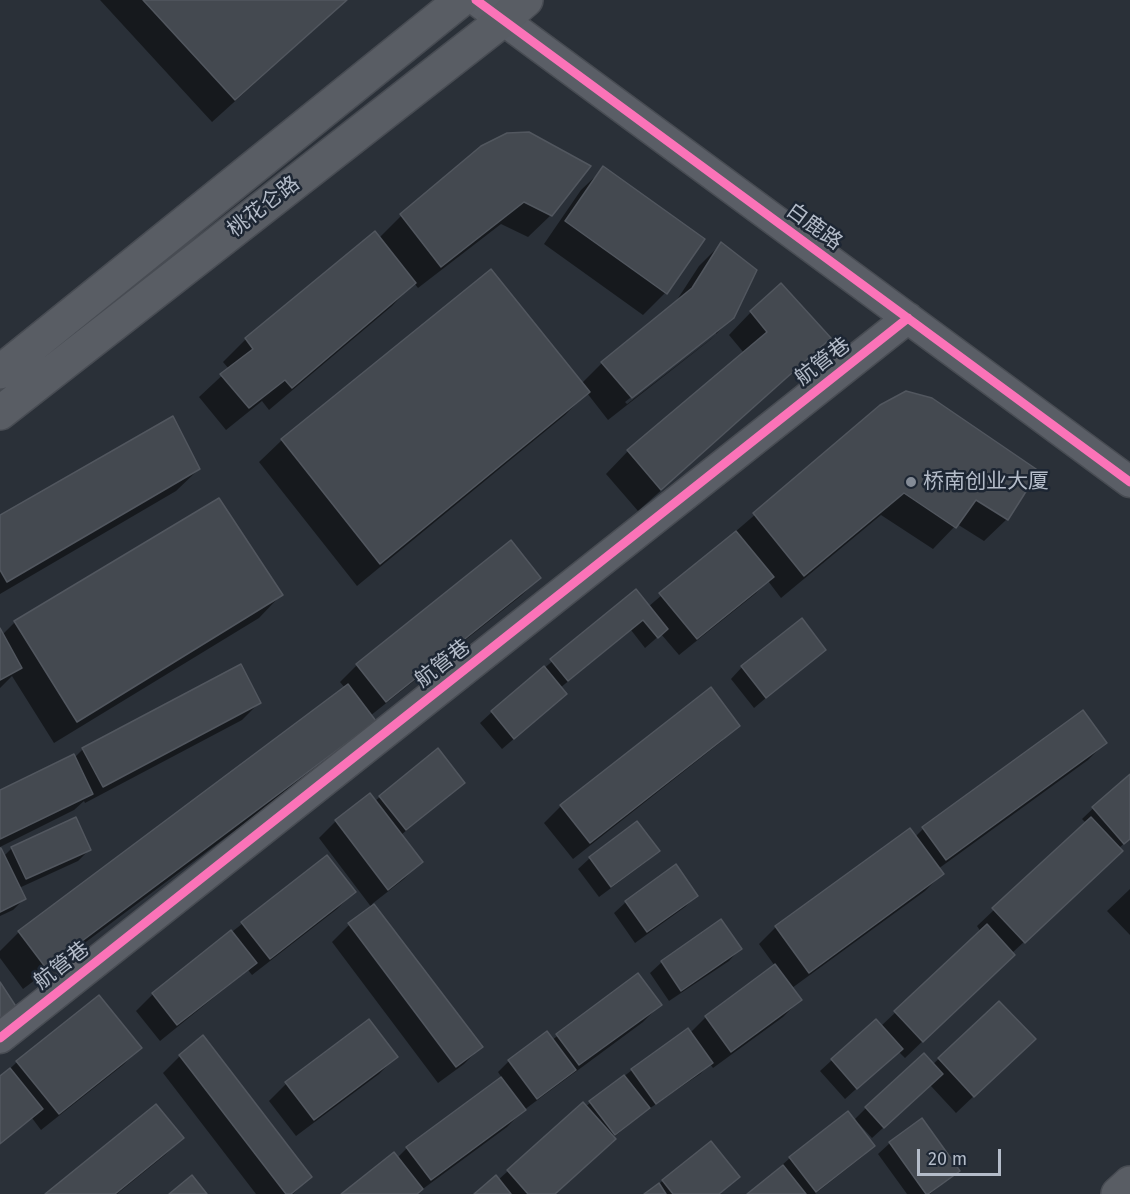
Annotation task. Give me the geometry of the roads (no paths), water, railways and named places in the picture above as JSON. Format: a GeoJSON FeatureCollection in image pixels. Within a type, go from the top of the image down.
{"type":"FeatureCollection","features":[{"type":"Feature","properties":{"kind":"main road","name":"桃花仑路"},"geometry":{"type":"LineString","coordinates":[[0,372],[461,0]]}},
{"type":"Feature","properties":{"kind":"main road","name":"桃花仑路"},"geometry":{"type":"LineString","coordinates":[[0,413],[515,10]]}},
{"type":"Feature","properties":{"kind":"main road"},"geometry":{"type":"LineString","coordinates":[[1119,1194],[1130,1183]]}},
{"type":"Feature","properties":{"kind":"street","name":"白鹿路"},"geometry":{"type":"LineString","coordinates":[[477,0],[515,10],[908,318],[1130,482]]}},
{"type":"Feature","properties":{"kind":"street","name":"航管巷"},"geometry":{"type":"LineString","coordinates":[[0,1038],[908,318]]}},
{"type":"Feature","properties":{"kind":"place","name":"桥南创业大厦"},"geometry":{"type":"Point","coordinates":[911,482]}}]}
